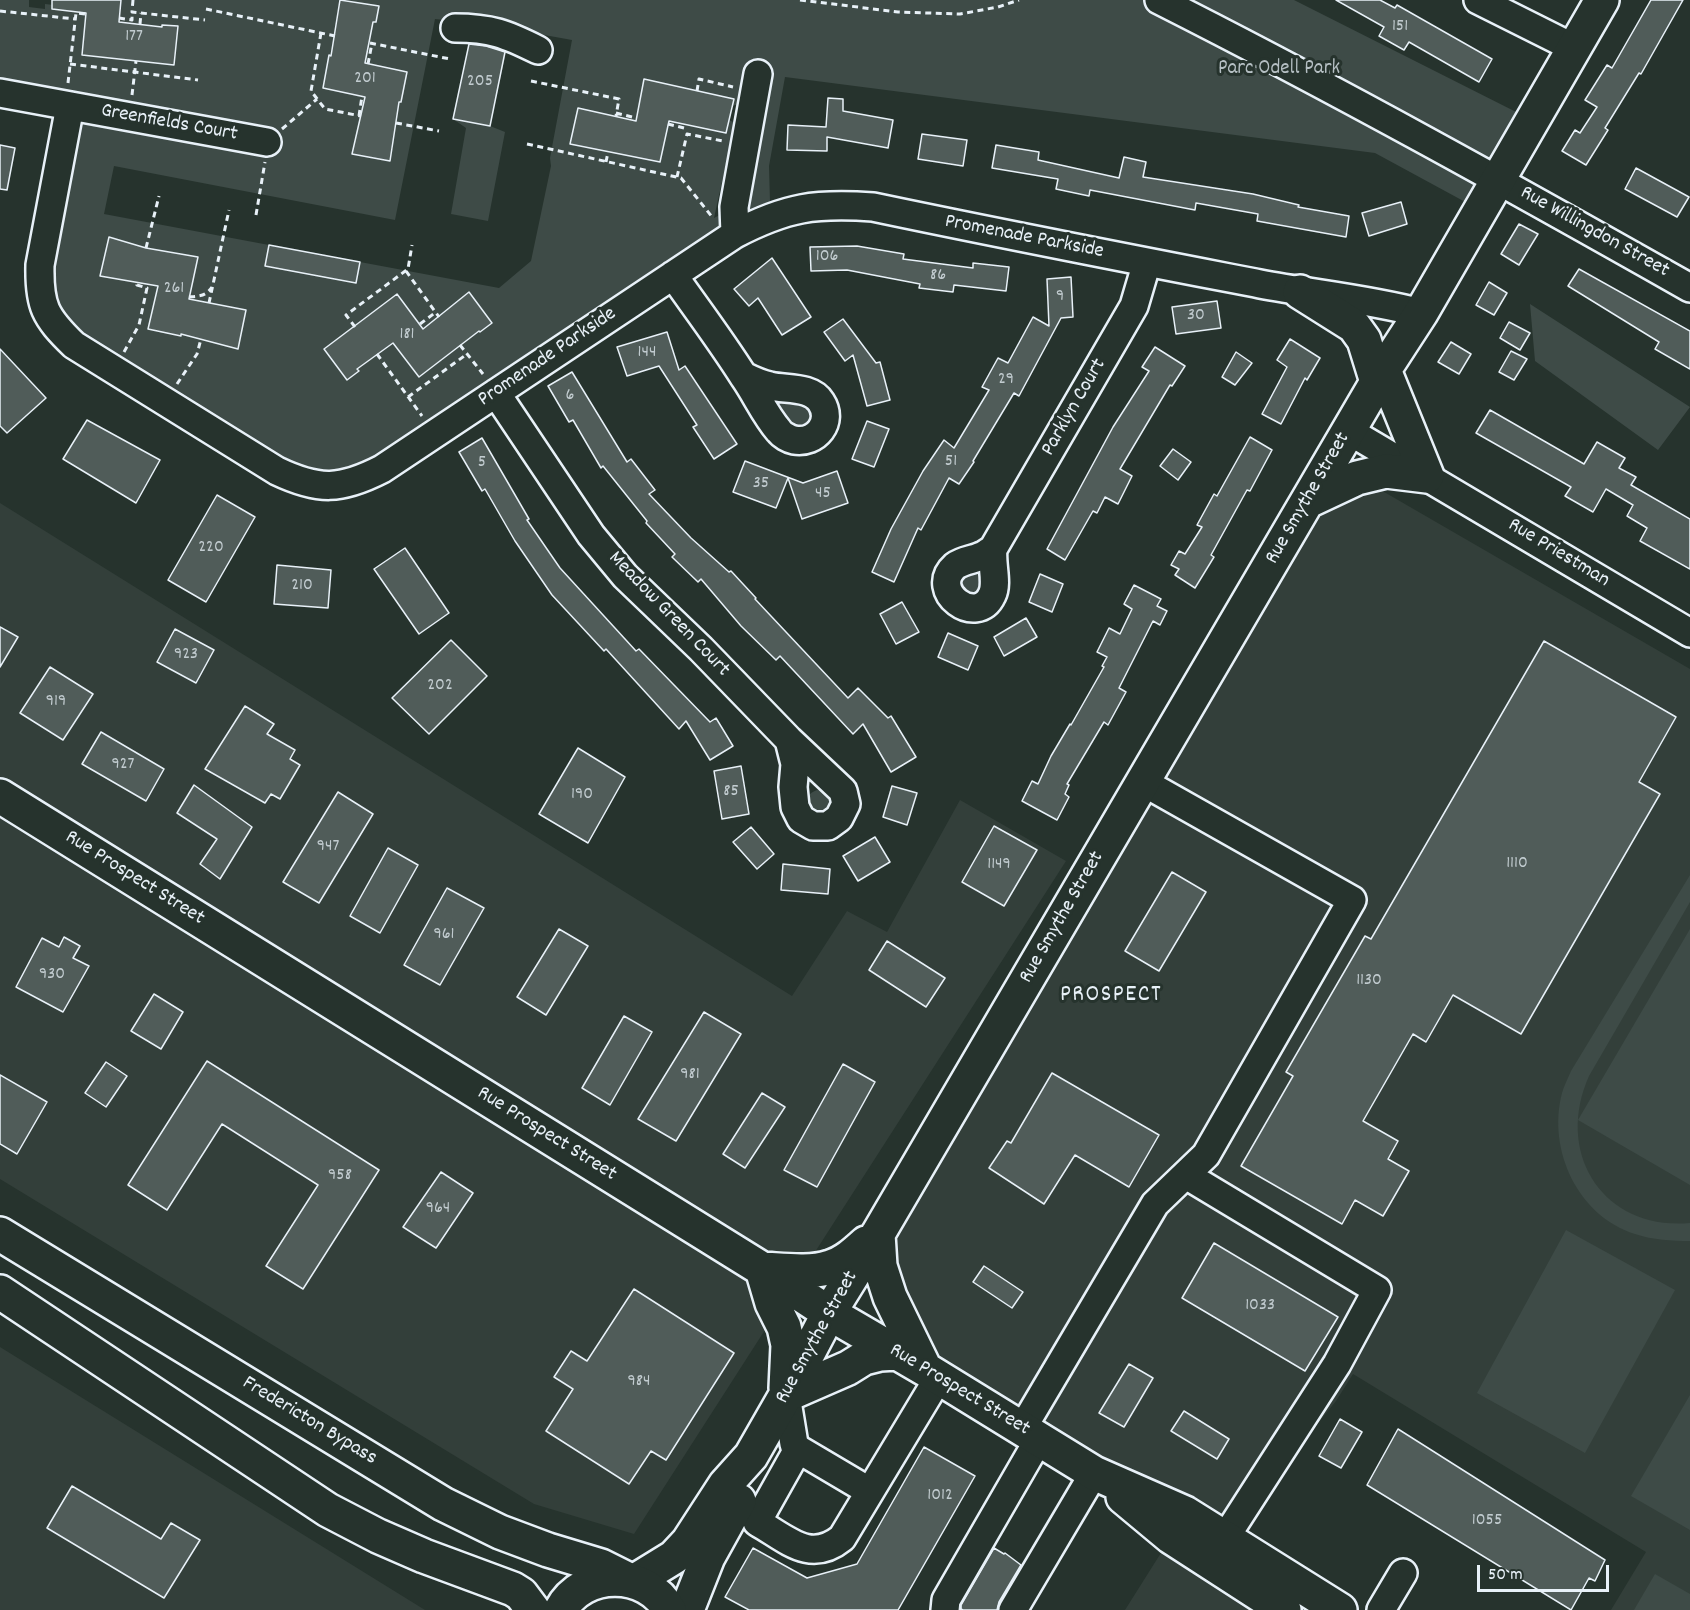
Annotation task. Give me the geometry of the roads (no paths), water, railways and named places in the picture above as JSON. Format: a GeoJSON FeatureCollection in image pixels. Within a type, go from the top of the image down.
{"type":"FeatureCollection","features":[{"type":"Feature","properties":{"kind":"main road","name":"Rue Smythe Street"},"geometry":{"type":"LineString","coordinates":[[633,1581],[674,1557],[688,1542],[725,1485],[751,1456],[829,1313],[878,1234],[1381,376],[1421,313],[1602,0]]}},
{"type":"Feature","properties":{"kind":"main road"},"geometry":{"type":"LineString","coordinates":[[1300,292],[1354,326],[1364,340],[1427,476]]}},
{"type":"Feature","properties":{"kind":"main road"},"geometry":{"type":"LineString","coordinates":[[1308,501],[1357,478],[1386,471],[1427,476]]}},
{"type":"Feature","properties":{"kind":"main road","name":"Rue Prospect Street"},"geometry":{"type":"LineString","coordinates":[[0,796],[762,1269],[829,1313],[921,1366],[1094,1473],[1185,1513],[1340,1610]]}},
{"type":"Feature","properties":{"kind":"main road","name":"Fredericton Bypass"},"geometry":{"type":"LineString","coordinates":[[0,1234],[443,1504],[500,1532],[601,1566],[633,1581],[652,1591],[669,1610]]}},
{"type":"Feature","properties":{"kind":"main road"},"geometry":{"type":"LineString","coordinates":[[878,1234],[845,1260],[831,1267],[818,1270],[762,1269],[772,1303],[784,1327],[788,1345],[786,1395],[848,1368],[864,1358],[880,1354],[921,1366]]}},
{"type":"Feature","properties":{"kind":"main road"},"geometry":{"type":"LineString","coordinates":[[878,1234],[880,1266],[890,1297],[921,1366]]}},
{"type":"Feature","properties":{"kind":"main road"},"geometry":{"type":"LineString","coordinates":[[0,1292],[328,1510],[415,1552],[513,1589],[521,1594],[533,1610]]}},
{"type":"Feature","properties":{"kind":"main road","name":"Rue Smythe Street"},"geometry":{"type":"LineString","coordinates":[[687,1610],[708,1557],[742,1495],[751,1456]]}},
{"type":"Feature","properties":{"kind":"main road","name":"Rue Prospect Street"},"geometry":{"type":"LineString","coordinates":[[1094,1473],[1170,1537],[1284,1610]]}},
{"type":"Feature","properties":{"kind":"main road"},"geometry":{"type":"LineString","coordinates":[[561,1610],[577,1592],[595,1582],[615,1579],[633,1581]]}},
{"type":"Feature","properties":{"kind":"street","name":"Rue Willingdon Street"},"geometry":{"type":"LineString","coordinates":[[1159,0],[1284,63],[1498,179],[1690,288]]}},
{"type":"Feature","properties":{"kind":"street"},"geometry":{"type":"LineString","coordinates":[[1478,0],[1574,48]]}},
{"type":"Feature","properties":{"kind":"street"},"geometry":{"type":"LineString","coordinates":[[455,28],[496,31],[538,50]]}},
{"type":"Feature","properties":{"kind":"street"},"geometry":{"type":"LineString","coordinates":[[724,226],[734,207],[750,81]]}},
{"type":"Feature","properties":{"kind":"street","name":"Greenfields Court"},"geometry":{"type":"LineString","coordinates":[[0,93],[69,95],[267,142]]}},
{"type":"Feature","properties":{"kind":"street","name":"Promenade Parkside"},"geometry":{"type":"LineString","coordinates":[[69,95],[40,265],[40,283],[45,309],[51,322],[74,345],[268,466],[299,482],[330,486],[345,485],[382,469],[673,275],[724,226],[763,219],[799,208],[839,205],[873,207],[1300,292],[1395,306],[1421,313]]}},
{"type":"Feature","properties":{"kind":"street","name":"Parklyn Court"},"geometry":{"type":"LineString","coordinates":[[993,549],[1134,306],[1147,262]]}},
{"type":"Feature","properties":{"kind":"street"},"geometry":{"type":"LineString","coordinates":[[673,275],[744,376]]}},
{"type":"Feature","properties":{"kind":"street","name":"Meadow Green Court"},"geometry":{"type":"LineString","coordinates":[[496,393],[591,535],[625,576],[701,649],[789,740]]}},
{"type":"Feature","properties":{"kind":"street","name":"Rue Priestman"},"geometry":{"type":"LineString","coordinates":[[1349,431],[1690,633]]}},
{"type":"Feature","properties":{"kind":"street"},"geometry":{"type":"LineString","coordinates":[[944,1607],[1031,1434],[1155,1204],[1206,1155],[1352,900],[1143,782]]}},
{"type":"Feature","properties":{"kind":"street"},"geometry":{"type":"LineString","coordinates":[[1186,1175],[1377,1290],[1337,1364],[1225,1538]]}},
{"type":"Feature","properties":{"kind":"street"},"geometry":{"type":"LineString","coordinates":[[798,1449],[758,1522],[803,1548],[815,1551],[826,1549],[842,1538],[869,1491],[921,1366]]}},
{"type":"Feature","properties":{"kind":"street"},"geometry":{"type":"LineString","coordinates":[[786,1395],[794,1444],[798,1449],[869,1491]]}},
{"type":"Feature","properties":{"kind":"street"},"geometry":{"type":"LineString","coordinates":[[1013,1610],[1094,1473]]}},
{"type":"Feature","properties":{"kind":"street"},"geometry":{"type":"LineString","coordinates":[[1381,1610],[1402,1573]]}},
{"type":"Feature","properties":{"kind":"district","name":"PROSPECT"},"geometry":{"type":"Point","coordinates":[1111,997]}},
{"type":"Feature","properties":{"kind":"park label","name":"Parc Odell Park"},"geometry":{"type":"Point","coordinates":[1279,70]}}]}
